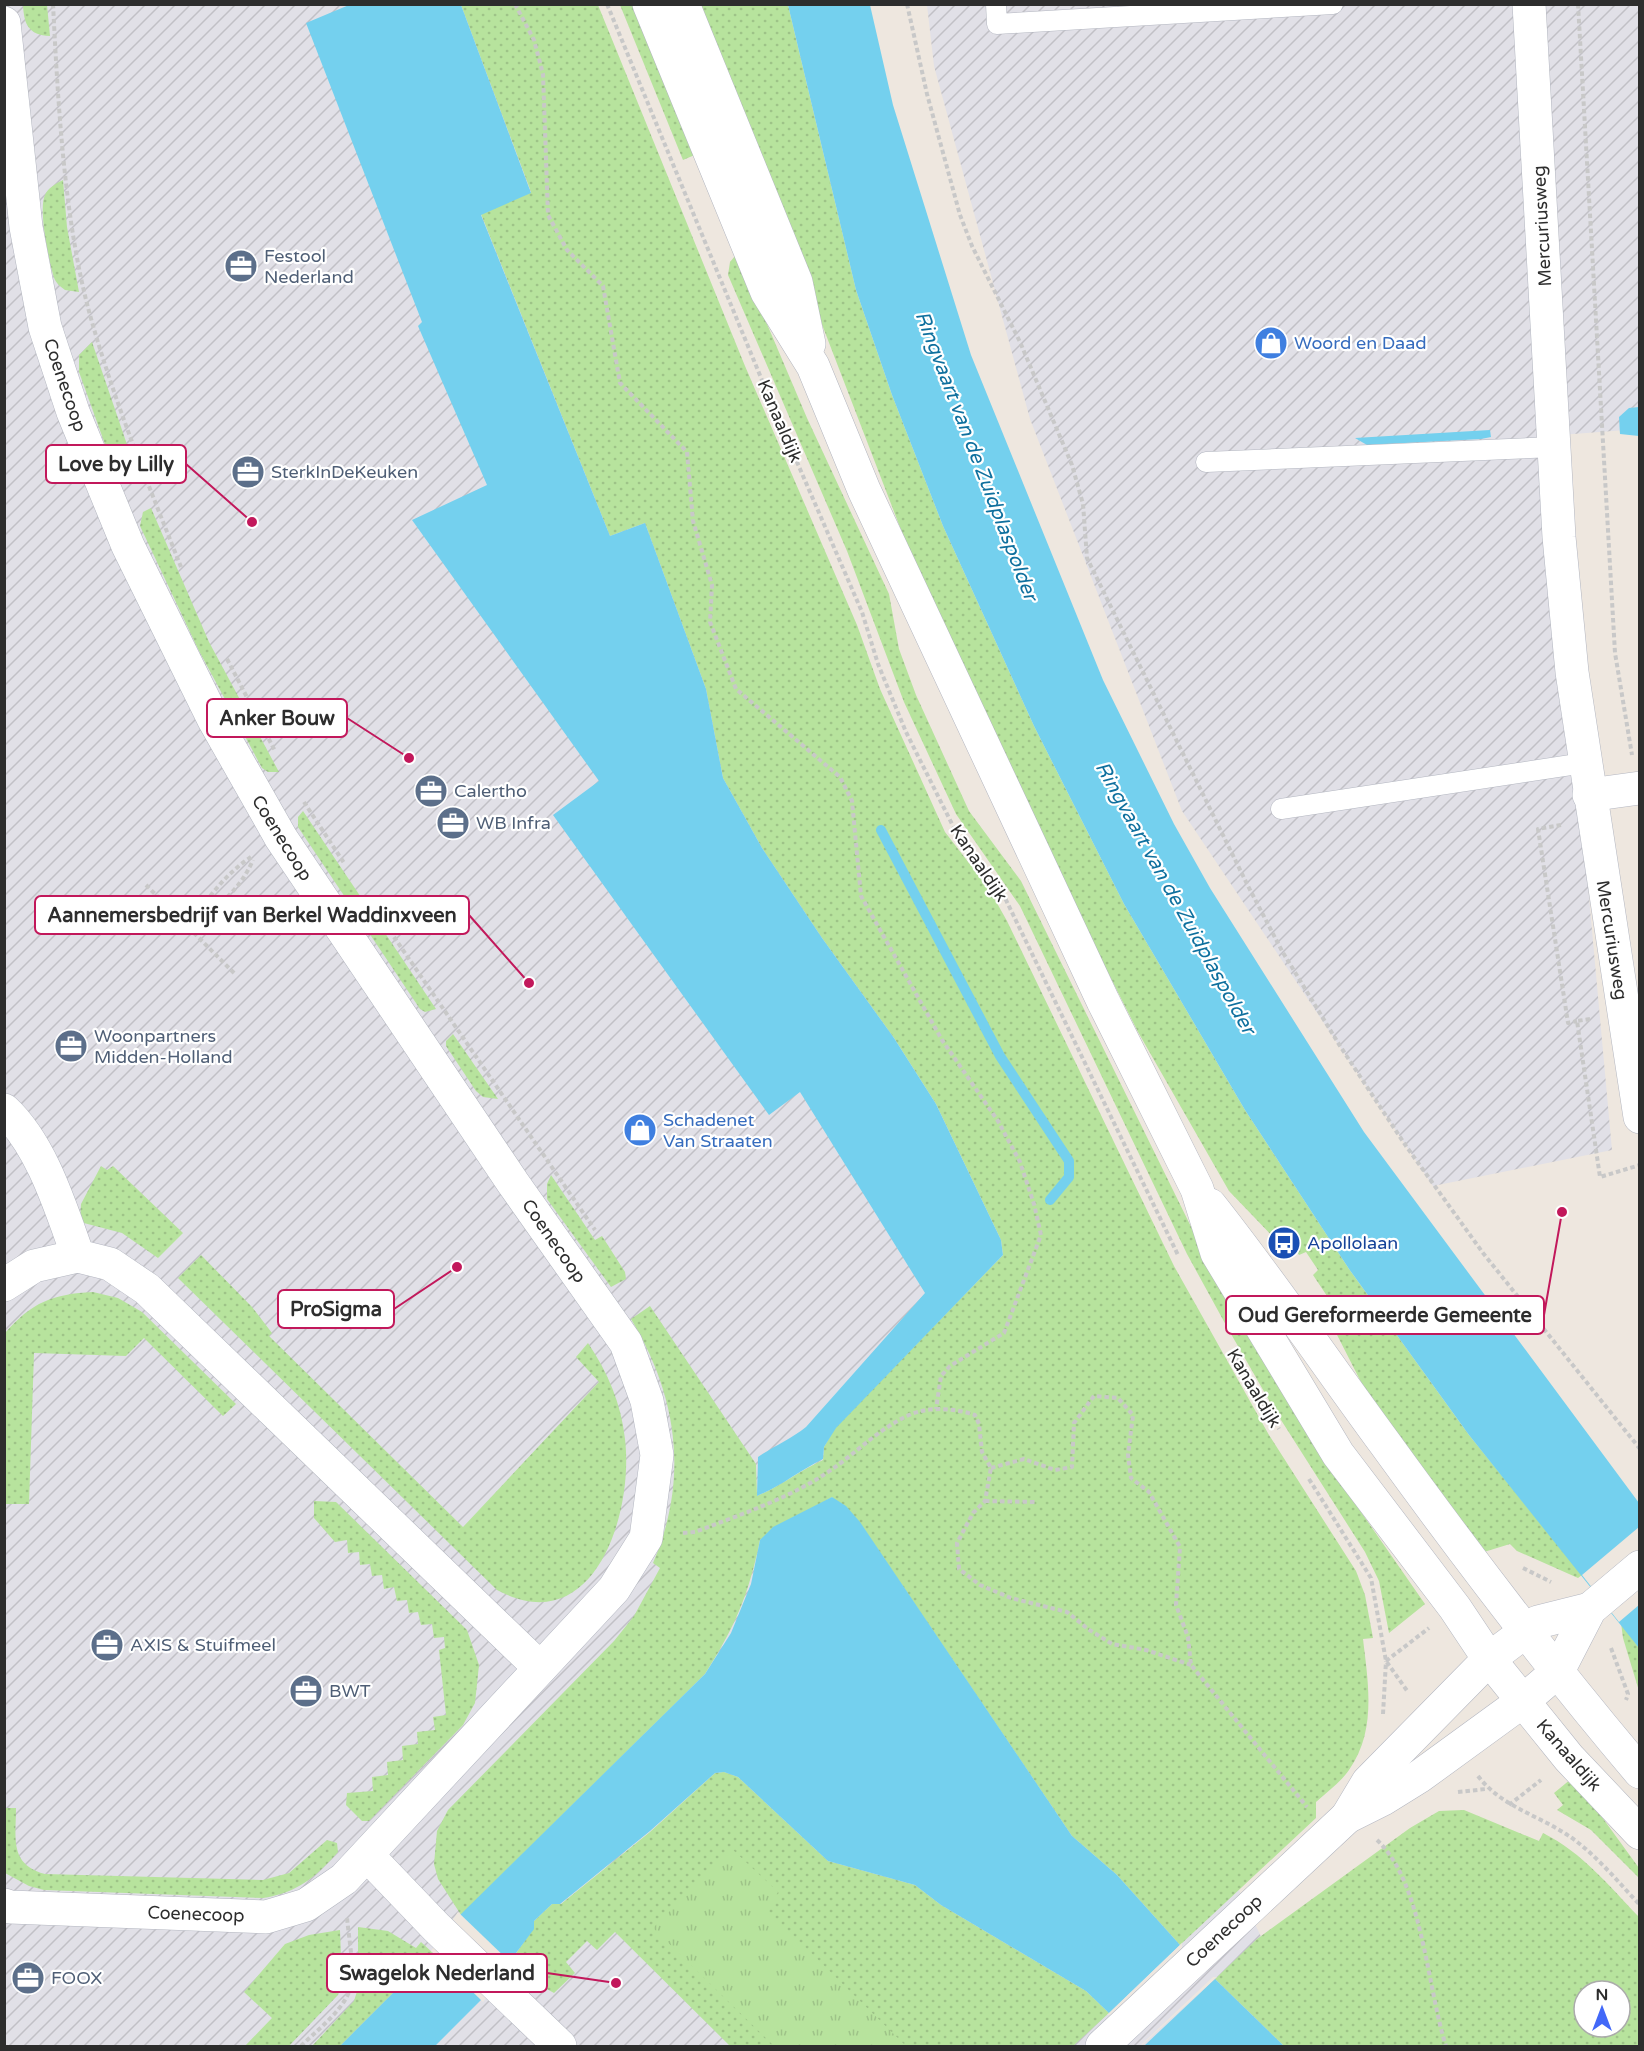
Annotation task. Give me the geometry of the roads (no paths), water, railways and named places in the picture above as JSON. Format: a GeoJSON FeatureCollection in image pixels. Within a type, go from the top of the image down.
{"type":"FeatureCollection","features":[{"type":"Feature","properties":{"kind":"street","name":"Kanaaldijk"},"geometry":{"type":"LineString","coordinates":[[649,4],[767,292],[813,366],[864,490],[1103,1001],[1197,1189],[1217,1253],[1338,1454],[1455,1608],[1489,1659],[1569,1758],[1640,1833]]}},
{"type":"Feature","properties":{"kind":"street","name":"Kanaaldijk"},"geometry":{"type":"LineString","coordinates":[[683,4],[796,282],[813,366]]}},
{"type":"Feature","properties":{"kind":"street","name":"Mercuriusweg"},"geometry":{"type":"LineString","coordinates":[[1529,4],[1559,537],[1572,672],[1584,763],[1640,1118]]}},
{"type":"Feature","properties":{"kind":"street","name":"Coenecoop"},"geometry":{"type":"LineString","coordinates":[[4,23],[18,167],[36,285],[45,327],[74,412],[128,546],[213,718],[274,828],[513,1183],[626,1342],[647,1401],[657,1455],[646,1538],[614,1589],[344,1879],[306,1905],[266,1917],[4,1905]]}},
{"type":"Feature","properties":{"kind":"street"},"geometry":{"type":"LineString","coordinates":[[1591,808],[1638,788]]}},
{"type":"Feature","properties":{"kind":"street"},"geometry":{"type":"LineString","coordinates":[[4,1110],[19,1124],[55,1192],[78,1257]]}},
{"type":"Feature","properties":{"kind":"street","name":"Kanaaldijk"},"geometry":{"type":"LineString","coordinates":[[1197,1189],[1255,1262],[1385,1444],[1558,1671],[1640,1772]]}},
{"type":"Feature","properties":{"kind":"street"},"geometry":{"type":"LineString","coordinates":[[4,1285],[34,1266],[78,1257],[110,1264],[147,1289],[540,1668]]}},
{"type":"Feature","properties":{"kind":"street"},"geometry":{"type":"LineString","coordinates":[[1558,1671],[1595,1604],[1640,1567]]}},
{"type":"Feature","properties":{"kind":"street"},"geometry":{"type":"LineString","coordinates":[[1526,1629],[1538,1622],[1595,1604]]}},
{"type":"Feature","properties":{"kind":"street","name":"Coenecoop"},"geometry":{"type":"LineString","coordinates":[[1360,1826],[1368,1782],[1489,1659],[1526,1629]]}},
{"type":"Feature","properties":{"kind":"street","name":"Coenecoop"},"geometry":{"type":"LineString","coordinates":[[1102,2046],[1211,1943],[1360,1826],[1383,1799],[1420,1776],[1523,1701],[1558,1671]]}},
{"type":"Feature","properties":{"kind":"street"},"geometry":{"type":"LineString","coordinates":[[367,1854],[436,1927],[560,2046]]}},
{"type":"Feature","properties":{"kind":"lane"},"geometry":{"type":"LineString","coordinates":[[996,4],[997,24],[1333,4]]}},
{"type":"Feature","properties":{"kind":"lane"},"geometry":{"type":"LineString","coordinates":[[1206,462],[1554,447]]}},
{"type":"Feature","properties":{"kind":"lane"},"geometry":{"type":"LineString","coordinates":[[1281,809],[1584,763]]}},
{"type":"Feature","properties":{"kind":"water"},"geometry":{"type":"Polygon","coordinates":[[[349,5],[461,5],[531,193],[481,215],[610,536],[645,523],[706,689],[723,778],[762,848],[822,938],[894,1038],[936,1104],[1001,1240],[1003,1255],[836,1428],[824,1447],[823,1459],[757,1496],[758,1457],[806,1427],[925,1293],[800,1092],[769,1115],[553,815],[599,781],[412,520],[487,485],[418,326],[422,322],[306,23],[349,5]]]}},
{"type":"Feature","properties":{"kind":"water","name":"Ringvaart van de Zuidplaspolder"},"geometry":{"type":"Polygon","coordinates":[[[788,5],[870,5],[893,105],[971,355],[1103,680],[1174,824],[1210,888],[1364,1132],[1639,1503],[1639,1648],[1469,1435],[1349,1269],[1245,1110],[1124,904],[1034,726],[943,526],[892,395],[856,290],[788,5]]]}},
{"type":"Feature","properties":{"kind":"water"},"geometry":{"type":"Polygon","coordinates":[[[1639,407],[1639,436],[1620,434],[1619,417],[1629,408],[1639,407]]]}},
{"type":"Feature","properties":{"kind":"water"},"geometry":{"type":"Polygon","coordinates":[[[1490,430],[1491,437],[1481,439],[1367,445],[1355,438],[1490,430]]]}},
{"type":"Feature","properties":{"kind":"water"},"geometry":{"type":"Polygon","coordinates":[[[832,1497],[846,1506],[860,1522],[1072,1836],[1117,1875],[1180,1945],[1109,2013],[1086,1991],[941,1905],[915,1885],[828,1861],[738,1777],[724,1772],[715,1773],[650,1831],[560,1904],[552,1904],[534,1921],[534,1929],[481,2000],[435,2046],[340,2046],[433,1953],[461,1914],[705,1674],[731,1633],[751,1584],[760,1540],[773,1527],[832,1497]]]}},
{"type":"Feature","properties":{"kind":"water"},"geometry":{"type":"Polygon","coordinates":[[[1215,1979],[1284,2046],[1144,2046],[1215,1979]]]}},
{"type":"Feature","properties":{"kind":"waterway"},"geometry":{"type":"LineString","coordinates":[[881,830],[1000,1056],[1069,1161],[1069,1177],[1050,1200]]}},
{"type":"Feature","properties":{"kind":"place","name":"Festool Nederland"},"geometry":{"type":"Point","coordinates":[241,266]}},
{"type":"Feature","properties":{"kind":"place","name":"Woord en Daad"},"geometry":{"type":"Point","coordinates":[1271,343]}},
{"type":"Feature","properties":{"kind":"place","name":"SterkInDeKeuken"},"geometry":{"type":"Point","coordinates":[248,472]}},
{"type":"Feature","properties":{"kind":"place","name":"Love by Lilly"},"geometry":{"type":"Point","coordinates":[252,522]}},
{"type":"Feature","properties":{"kind":"place","name":"Anker Bouw"},"geometry":{"type":"Point","coordinates":[409,758]}},
{"type":"Feature","properties":{"kind":"place","name":"Calertho"},"geometry":{"type":"Point","coordinates":[431,791]}},
{"type":"Feature","properties":{"kind":"place","name":"WB Infra"},"geometry":{"type":"Point","coordinates":[453,823]}},
{"type":"Feature","properties":{"kind":"place","name":"Aannemersbedrijf van Berkel Waddinxveen"},"geometry":{"type":"Point","coordinates":[529,983]}},
{"type":"Feature","properties":{"kind":"place","name":"Woonpartners Midden-Holland"},"geometry":{"type":"Point","coordinates":[71,1046]}},
{"type":"Feature","properties":{"kind":"place","name":"Schadenet Van Straaten"},"geometry":{"type":"Point","coordinates":[640,1130]}},
{"type":"Feature","properties":{"kind":"place","name":"Oud Gereformeerde Gemeente"},"geometry":{"type":"Point","coordinates":[1562,1212]}},
{"type":"Feature","properties":{"kind":"place","name":"Apollolaan"},"geometry":{"type":"Point","coordinates":[1284,1243]}},
{"type":"Feature","properties":{"kind":"place","name":"ProSigma"},"geometry":{"type":"Point","coordinates":[457,1267]}},
{"type":"Feature","properties":{"kind":"place","name":"AXIS & Stuifmeel"},"geometry":{"type":"Point","coordinates":[107,1645]}},
{"type":"Feature","properties":{"kind":"place","name":"BWT"},"geometry":{"type":"Point","coordinates":[306,1691]}},
{"type":"Feature","properties":{"kind":"place","name":"FOOX"},"geometry":{"type":"Point","coordinates":[28,1978]}},
{"type":"Feature","properties":{"kind":"place","name":"Swagelok Nederland"},"geometry":{"type":"Point","coordinates":[616,1983]}}]}
